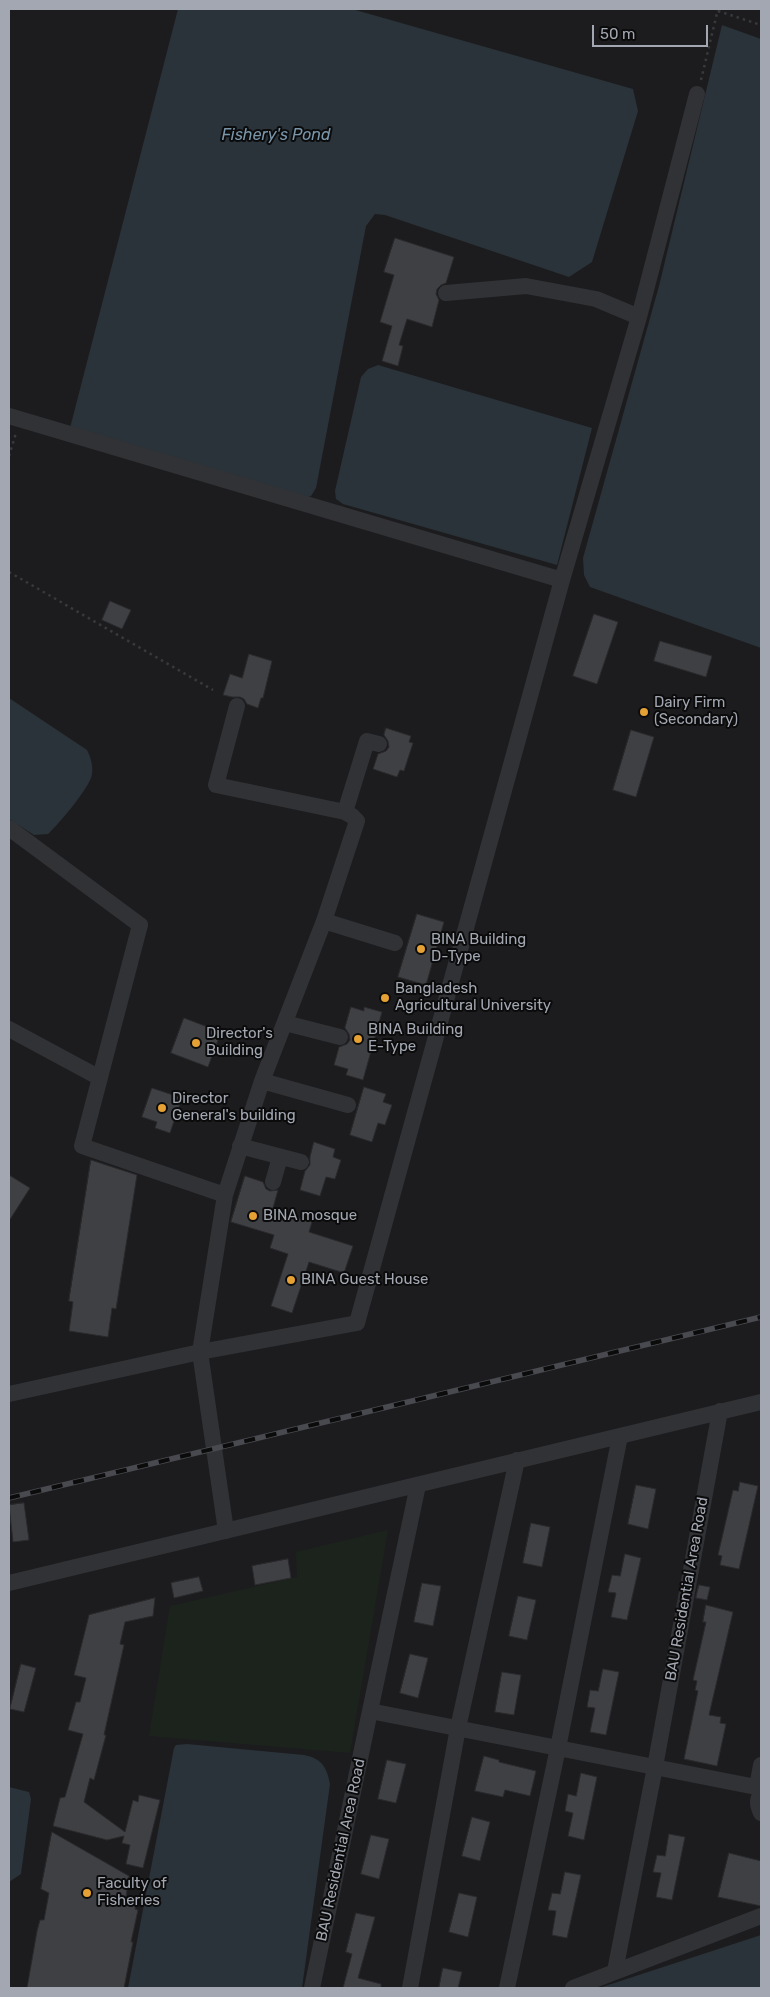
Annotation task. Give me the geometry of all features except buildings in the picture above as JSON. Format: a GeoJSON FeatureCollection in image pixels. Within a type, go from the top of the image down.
{"type":"FeatureCollection","features":[{"type":"Feature","properties":{"kind":"street"},"geometry":{"type":"LineString","coordinates":[[9,1394],[200,1352],[357,1323],[562,580],[639,318],[698,94]]}},
{"type":"Feature","properties":{"kind":"street"},"geometry":{"type":"LineString","coordinates":[[446,293],[526,286],[596,299],[639,318]]}},
{"type":"Feature","properties":{"kind":"street"},"geometry":{"type":"LineString","coordinates":[[15,418],[562,580]]}},
{"type":"Feature","properties":{"kind":"street"},"geometry":{"type":"LineString","coordinates":[[226,1531],[200,1352],[225,1195],[262,1081],[324,921],[357,821],[344,812],[216,785],[237,706]]}},
{"type":"Feature","properties":{"kind":"street"},"geometry":{"type":"LineString","coordinates":[[344,812],[367,741],[379,744]]}},
{"type":"Feature","properties":{"kind":"street"},"geometry":{"type":"LineString","coordinates":[[9,828],[140,925],[82,1146],[225,1195]]}},
{"type":"Feature","properties":{"kind":"street"},"geometry":{"type":"LineString","coordinates":[[324,921],[396,943]]}},
{"type":"Feature","properties":{"kind":"street"},"geometry":{"type":"LineString","coordinates":[[285,1023],[340,1037]]}},
{"type":"Feature","properties":{"kind":"street"},"geometry":{"type":"LineString","coordinates":[[9,1029],[100,1078]]}},
{"type":"Feature","properties":{"kind":"street"},"geometry":{"type":"LineString","coordinates":[[262,1081],[348,1105]]}},
{"type":"Feature","properties":{"kind":"street"},"geometry":{"type":"LineString","coordinates":[[240,1146],[300,1162]]}},
{"type":"Feature","properties":{"kind":"street"},"geometry":{"type":"LineString","coordinates":[[272,1182],[280,1156]]}},
{"type":"Feature","properties":{"kind":"street"},"geometry":{"type":"LineString","coordinates":[[9,1583],[761,1402]]}},
{"type":"Feature","properties":{"kind":"street","name":"BAU Residential Area Road"},"geometry":{"type":"LineString","coordinates":[[615,1971],[655,1767],[720,1412]]}},
{"type":"Feature","properties":{"kind":"street"},"geometry":{"type":"LineString","coordinates":[[507,1988],[558,1748],[620,1436]]}},
{"type":"Feature","properties":{"kind":"street"},"geometry":{"type":"LineString","coordinates":[[410,1988],[458,1728],[517,1460]]}},
{"type":"Feature","properties":{"kind":"street","name":"BAU Residential Area Road"},"geometry":{"type":"LineString","coordinates":[[312,1988],[418,1485]]}},
{"type":"Feature","properties":{"kind":"street"},"geometry":{"type":"LineString","coordinates":[[370,1711],[760,1789]]}},
{"type":"Feature","properties":{"kind":"street"},"geometry":{"type":"LineString","coordinates":[[761,1765],[758,1799],[761,1813]]}},
{"type":"Feature","properties":{"kind":"street"},"geometry":{"type":"LineString","coordinates":[[573,1988],[761,1916]]}},
{"type":"Feature","properties":{"kind":"path"},"geometry":{"type":"LineString","coordinates":[[698,94],[718,10],[761,25]]}},
{"type":"Feature","properties":{"kind":"path"},"geometry":{"type":"LineString","coordinates":[[9,456],[15,418]]}},
{"type":"Feature","properties":{"kind":"path"},"geometry":{"type":"LineString","coordinates":[[9,572],[214,690]]}},
{"type":"Feature","properties":{"kind":"shaded area","name":"Bangladesh Agricultural University"},"geometry":{"type":"Polygon","coordinates":[[[9,9],[761,9],[761,1988],[9,1988],[9,9]]]}},
{"type":"Feature","properties":{"kind":"shaded area"},"geometry":{"type":"Polygon","coordinates":[[[388,1530],[350,1753],[149,1736],[170,1606],[297,1577],[296,1552],[388,1530]]]}},
{"type":"Feature","properties":{"kind":"water","name":"Fishery's Pond"},"geometry":{"type":"Polygon","coordinates":[[[178,9],[352,9],[633,89],[638,111],[592,262],[569,277],[385,215],[375,214],[366,226],[316,488],[311,496],[301,499],[70,428],[178,9]]]}},
{"type":"Feature","properties":{"kind":"water"},"geometry":{"type":"Polygon","coordinates":[[[722,25],[761,39],[761,648],[590,587],[584,575],[583,558],[659,286],[722,25]]]}},
{"type":"Feature","properties":{"kind":"water"},"geometry":{"type":"Polygon","coordinates":[[[378,365],[592,428],[557,565],[343,504],[336,499],[335,491],[361,377],[368,369],[378,365]]]}},
{"type":"Feature","properties":{"kind":"water"},"geometry":{"type":"Polygon","coordinates":[[[9,698],[87,750],[91,759],[92,774],[86,787],[48,834],[34,835],[9,819],[9,698]]]}},
{"type":"Feature","properties":{"kind":"water"},"geometry":{"type":"Polygon","coordinates":[[[187,1744],[310,1756],[319,1761],[325,1768],[330,1784],[302,1988],[128,1988],[174,1748],[176,1745],[187,1744]]]}},
{"type":"Feature","properties":{"kind":"water"},"geometry":{"type":"Polygon","coordinates":[[[9,1787],[29,1792],[31,1799],[21,1874],[9,1882],[9,1787]]]}},
{"type":"Feature","properties":{"kind":"water"},"geometry":{"type":"Polygon","coordinates":[[[761,1935],[761,1988],[599,1988],[761,1935]]]}},
{"type":"Feature","properties":{"kind":"railway"},"geometry":{"type":"LineString","coordinates":[[9,1498],[761,1317]]}},
{"type":"Feature","properties":{"kind":"place","name":"Dairy Firm (Secondary)"},"geometry":{"type":"Point","coordinates":[644,712]}},
{"type":"Feature","properties":{"kind":"place","name":"BINA Building D-Type"},"geometry":{"type":"Point","coordinates":[421,949]}},
{"type":"Feature","properties":{"kind":"place","name":"Bangladesh Agricultural University"},"geometry":{"type":"Point","coordinates":[385,998]}},
{"type":"Feature","properties":{"kind":"place","name":"BINA Building E-Type"},"geometry":{"type":"Point","coordinates":[358,1039]}},
{"type":"Feature","properties":{"kind":"place","name":"Director's Building"},"geometry":{"type":"Point","coordinates":[196,1043]}},
{"type":"Feature","properties":{"kind":"place","name":"Director General's building"},"geometry":{"type":"Point","coordinates":[162,1108]}},
{"type":"Feature","properties":{"kind":"place","name":"BINA mosque"},"geometry":{"type":"Point","coordinates":[253,1216]}},
{"type":"Feature","properties":{"kind":"place","name":"BINA Guest House"},"geometry":{"type":"Point","coordinates":[291,1280]}},
{"type":"Feature","properties":{"kind":"place","name":"Faculty of Fisheries"},"geometry":{"type":"Point","coordinates":[87,1893]}}]}
